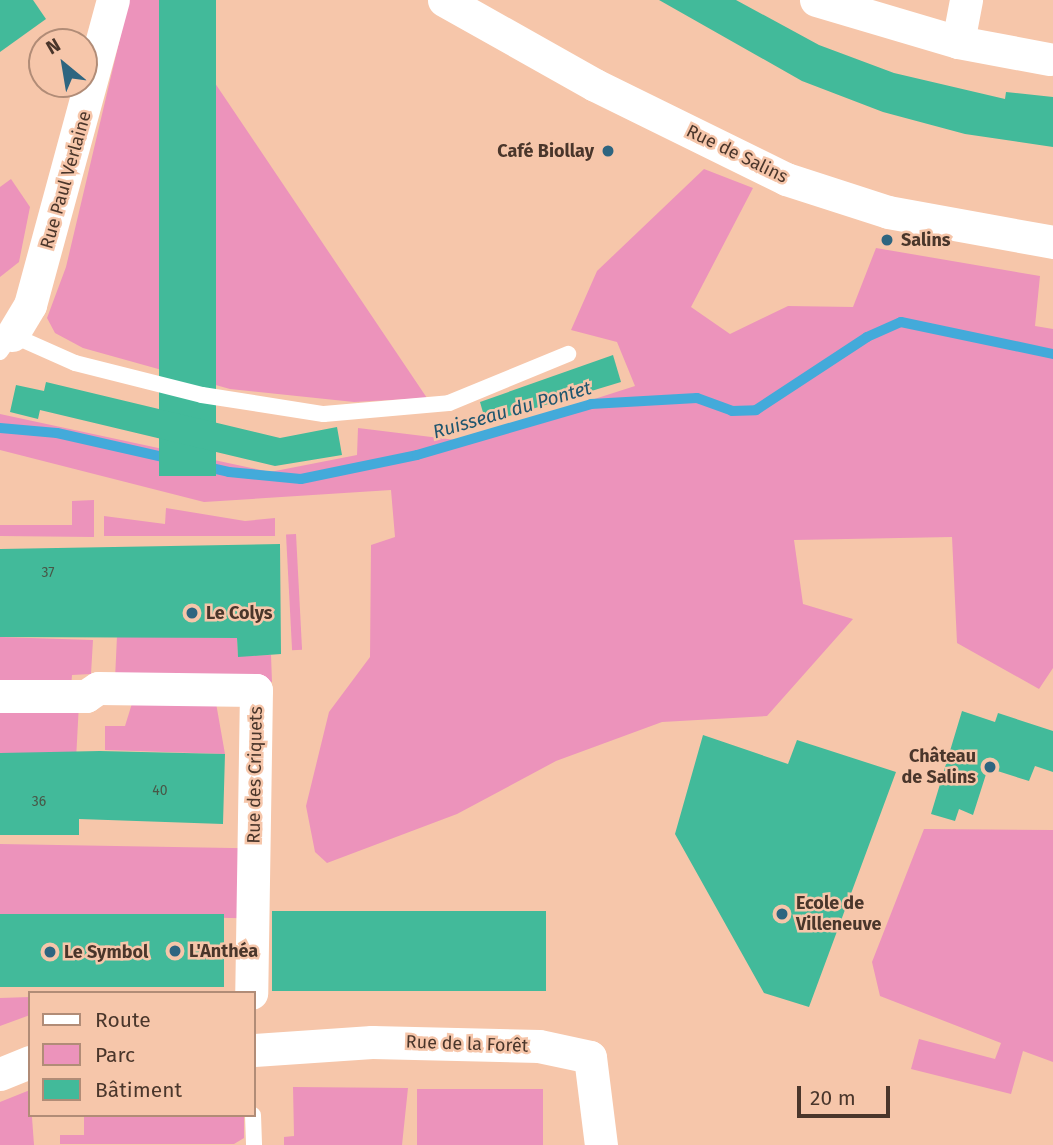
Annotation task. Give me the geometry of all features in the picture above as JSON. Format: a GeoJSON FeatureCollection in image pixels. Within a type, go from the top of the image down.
{"type":"FeatureCollection","features":[{"type":"Feature","properties":{"kind":"street","name":"Rue Paul Verlaine"},"geometry":{"type":"LineString","coordinates":[[6,344],[30,304],[113,0]]}},
{"type":"Feature","properties":{"kind":"street","name":"Rue de Salins"},"geometry":{"type":"LineString","coordinates":[[444,0],[595,85],[786,179],[901,215],[1053,242]]}},
{"type":"Feature","properties":{"kind":"street"},"geometry":{"type":"LineString","coordinates":[[816,0],[958,42],[1049,59]]}},
{"type":"Feature","properties":{"kind":"street"},"geometry":{"type":"LineString","coordinates":[[958,42],[966,0]]}},
{"type":"Feature","properties":{"kind":"street","name":"Rue des Criquets"},"geometry":{"type":"LineString","coordinates":[[0,696],[86,696],[98,688],[256,690],[251,991]]}},
{"type":"Feature","properties":{"kind":"street","name":"Rue de la Forêt"},"geometry":{"type":"LineString","coordinates":[[256,1050],[372,1042],[540,1046],[590,1057],[601,1145]]}},
{"type":"Feature","properties":{"kind":"street"},"geometry":{"type":"LineString","coordinates":[[0,1074],[28,1063]]}},
{"type":"Feature","properties":{"kind":"lane"},"geometry":{"type":"LineString","coordinates":[[6,344],[202,395],[324,414],[449,403],[568,354]]}},
{"type":"Feature","properties":{"kind":"lane"},"geometry":{"type":"LineString","coordinates":[[253,1117],[254,1145]]}},
{"type":"Feature","properties":{"kind":"green space"},"geometry":{"type":"Polygon","coordinates":[[[129,0],[159,0],[427,398],[354,402],[230,389],[83,348],[55,333],[47,318],[66,267],[129,0]]]}},
{"type":"Feature","properties":{"kind":"green space"},"geometry":{"type":"Polygon","coordinates":[[[704,169],[753,188],[691,307],[730,334],[788,306],[853,307],[876,248],[1040,276],[1035,326],[1053,329],[1053,668],[1039,689],[957,643],[952,537],[794,540],[803,604],[853,619],[767,716],[662,722],[556,761],[457,814],[327,863],[315,852],[306,806],[329,712],[370,657],[371,545],[395,537],[391,490],[204,502],[0,450],[0,414],[270,472],[357,455],[358,428],[464,441],[635,386],[617,342],[571,330],[597,271],[704,169]]]}},
{"type":"Feature","properties":{"kind":"green space"},"geometry":{"type":"Polygon","coordinates":[[[11,179],[30,207],[19,262],[0,277],[0,187],[11,179]]]}},
{"type":"Feature","properties":{"kind":"green space"},"geometry":{"type":"Polygon","coordinates":[[[94,500],[94,537],[0,536],[0,525],[72,525],[72,501],[94,500]]]}},
{"type":"Feature","properties":{"kind":"green space"},"geometry":{"type":"Polygon","coordinates":[[[166,508],[245,521],[275,518],[275,536],[104,536],[104,516],[165,524],[166,508]]]}},
{"type":"Feature","properties":{"kind":"green space"},"geometry":{"type":"Polygon","coordinates":[[[296,534],[302,650],[292,650],[286,535],[296,534]]]}},
{"type":"Feature","properties":{"kind":"green space"},"geometry":{"type":"Polygon","coordinates":[[[117,636],[237,638],[238,656],[271,655],[272,682],[115,679],[117,636]]]}},
{"type":"Feature","properties":{"kind":"green space"},"geometry":{"type":"Polygon","coordinates":[[[0,637],[93,640],[91,674],[72,675],[71,689],[0,689],[0,637]]]}},
{"type":"Feature","properties":{"kind":"green space"},"geometry":{"type":"Polygon","coordinates":[[[134,697],[216,703],[225,754],[105,750],[105,726],[125,726],[134,697]]]}},
{"type":"Feature","properties":{"kind":"green space"},"geometry":{"type":"Polygon","coordinates":[[[0,701],[79,705],[76,757],[0,753],[0,701]]]}},
{"type":"Feature","properties":{"kind":"green space"},"geometry":{"type":"Polygon","coordinates":[[[924,829],[1053,830],[1053,1062],[1023,1051],[1011,1094],[911,1069],[919,1039],[995,1059],[1001,1043],[880,996],[872,962],[924,829]]]}},
{"type":"Feature","properties":{"kind":"green space"},"geometry":{"type":"Polygon","coordinates":[[[0,844],[246,848],[245,918],[0,914],[0,844]]]}},
{"type":"Feature","properties":{"kind":"green space"},"geometry":{"type":"Polygon","coordinates":[[[28,997],[28,1016],[0,1026],[0,998],[28,997]]]}},
{"type":"Feature","properties":{"kind":"green space"},"geometry":{"type":"Polygon","coordinates":[[[293,1087],[408,1088],[402,1145],[284,1145],[284,1137],[294,1136],[293,1087]]]}},
{"type":"Feature","properties":{"kind":"green space"},"geometry":{"type":"Polygon","coordinates":[[[417,1089],[543,1089],[543,1145],[417,1145],[417,1089]]]}},
{"type":"Feature","properties":{"kind":"green space"},"geometry":{"type":"Polygon","coordinates":[[[28,1091],[28,1117],[32,1117],[34,1145],[0,1145],[0,1102],[28,1091]]]}},
{"type":"Feature","properties":{"kind":"green space"},"geometry":{"type":"Polygon","coordinates":[[[84,1117],[244,1117],[244,1138],[234,1144],[60,1144],[60,1135],[84,1135],[84,1117]]]}},
{"type":"Feature","properties":{"kind":"building"},"geometry":{"type":"Polygon","coordinates":[[[0,0],[33,0],[46,19],[33,28],[28,28],[28,32],[0,52],[0,0]]]}},
{"type":"Feature","properties":{"kind":"building"},"geometry":{"type":"Polygon","coordinates":[[[159,0],[216,0],[216,476],[159,476],[159,0]]]}},
{"type":"Feature","properties":{"kind":"building"},"geometry":{"type":"Polygon","coordinates":[[[659,0],[736,0],[819,45],[894,73],[1005,99],[1006,92],[1053,97],[1053,147],[965,134],[883,112],[802,81],[659,0]]]}},
{"type":"Feature","properties":{"kind":"building"},"geometry":{"type":"Polygon","coordinates":[[[613,355],[621,382],[486,423],[480,402],[613,355]]]}},
{"type":"Feature","properties":{"kind":"building"},"geometry":{"type":"Polygon","coordinates":[[[46,382],[280,438],[337,427],[342,455],[275,466],[40,410],[38,419],[10,412],[16,385],[44,391],[46,382]]]}},
{"type":"Feature","properties":{"kind":"building","name":"Le Colys"},"geometry":{"type":"Polygon","coordinates":[[[280,544],[281,654],[238,657],[237,638],[0,637],[0,549],[280,544]]]}},
{"type":"Feature","properties":{"kind":"building","name":"Château de Salins"},"geometry":{"type":"Polygon","coordinates":[[[962,711],[995,722],[998,713],[1053,731],[1053,772],[1035,766],[1029,781],[988,768],[973,815],[959,809],[955,821],[931,814],[962,711]]]}},
{"type":"Feature","properties":{"kind":"building","name":"Ecole de Villeneuve"},"geometry":{"type":"Polygon","coordinates":[[[703,735],[788,764],[797,740],[896,772],[809,1007],[764,993],[675,834],[703,735]]]}},
{"type":"Feature","properties":{"kind":"building"},"geometry":{"type":"Polygon","coordinates":[[[100,751],[225,754],[223,824],[79,819],[79,835],[0,835],[0,753],[100,751]]]}},
{"type":"Feature","properties":{"kind":"building"},"geometry":{"type":"Polygon","coordinates":[[[272,911],[546,911],[546,991],[272,991],[272,911]]]}},
{"type":"Feature","properties":{"kind":"building"},"geometry":{"type":"Polygon","coordinates":[[[0,914],[224,914],[224,987],[0,987],[0,914]]]}},
{"type":"Feature","properties":{"kind":"waterway","name":"Ruisseau du Pontet"},"geometry":{"type":"LineString","coordinates":[[0,428],[57,433],[229,472],[301,479],[417,455],[591,404],[697,398],[732,411],[756,410],[867,337],[901,322],[1053,354]]}},
{"type":"Feature","properties":{"kind":"place","name":"Café Biollay"},"geometry":{"type":"Point","coordinates":[608,151]}},
{"type":"Feature","properties":{"kind":"place","name":"Salins"},"geometry":{"type":"Point","coordinates":[887,240]}},
{"type":"Feature","properties":{"kind":"place","name":"Le Colys"},"geometry":{"type":"Point","coordinates":[192,613]}},
{"type":"Feature","properties":{"kind":"place","name":"Château de Salins"},"geometry":{"type":"Point","coordinates":[990,767]}},
{"type":"Feature","properties":{"kind":"place","name":"Ecole de Villeneuve"},"geometry":{"type":"Point","coordinates":[782,914]}},
{"type":"Feature","properties":{"kind":"place","name":"L'Anthéa"},"geometry":{"type":"Point","coordinates":[175,951]}},
{"type":"Feature","properties":{"kind":"place","name":"Le Symbol"},"geometry":{"type":"Point","coordinates":[50,952]}}]}
